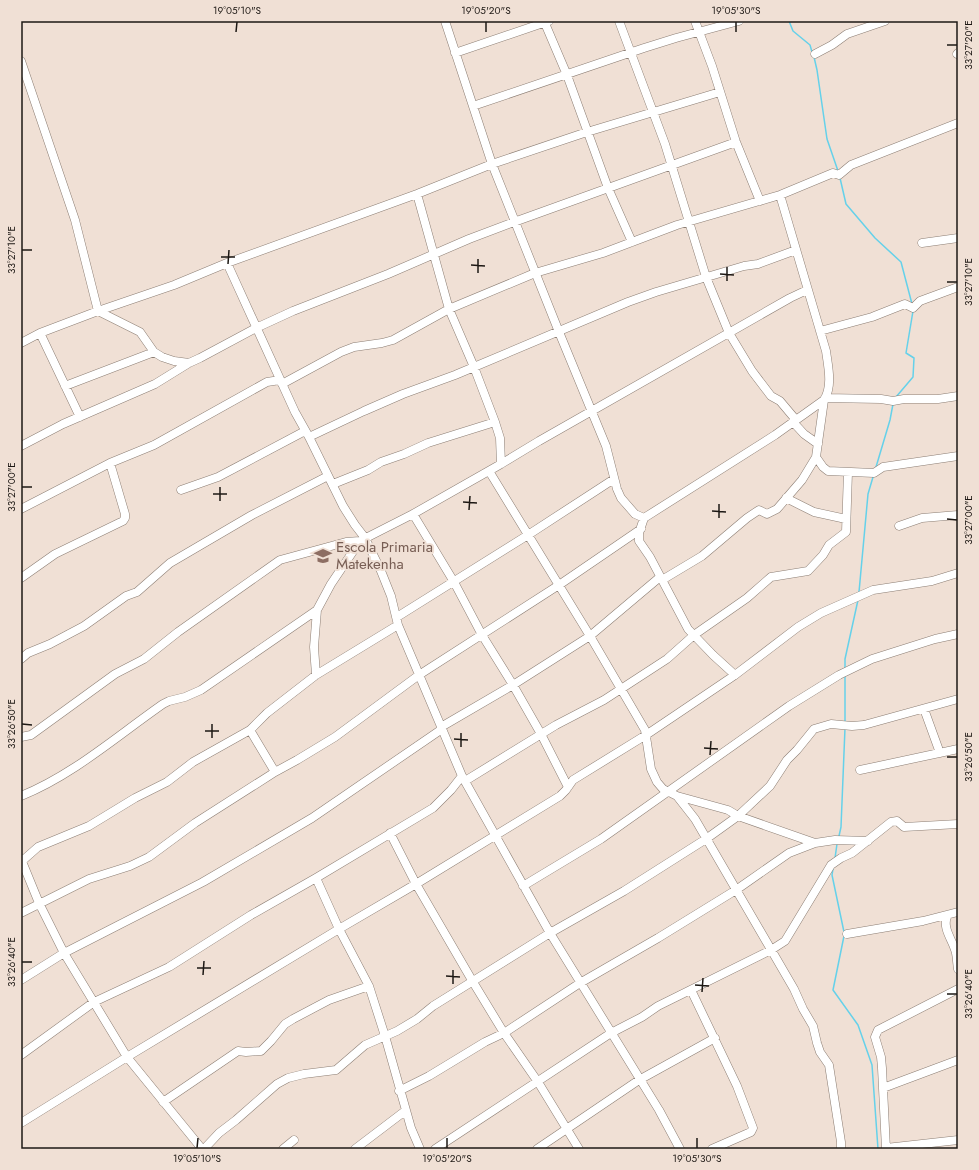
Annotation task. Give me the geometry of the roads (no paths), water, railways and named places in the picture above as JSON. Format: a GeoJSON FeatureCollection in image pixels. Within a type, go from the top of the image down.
{"type":"FeatureCollection","features":[{"type":"Feature","properties":{"kind":"street"},"geometry":{"type":"LineString","coordinates":[[445,21],[492,164],[514,222],[606,446],[614,479],[621,498],[635,514],[644,518]]}},
{"type":"Feature","properties":{"kind":"street"},"geometry":{"type":"LineString","coordinates":[[619,21],[672,165],[706,278],[729,334],[752,371],[770,396],[780,401],[804,434],[818,444]]}},
{"type":"Feature","properties":{"kind":"street"},"geometry":{"type":"LineString","coordinates":[[695,21],[736,142],[760,201]]}},
{"type":"Feature","properties":{"kind":"street"},"geometry":{"type":"LineString","coordinates":[[473,106],[631,53],[740,21]]}},
{"type":"Feature","properties":{"kind":"street"},"geometry":{"type":"LineString","coordinates":[[815,54],[832,45],[847,34],[885,21]]}},
{"type":"Feature","properties":{"kind":"street"},"geometry":{"type":"LineString","coordinates":[[455,53],[546,22],[608,188],[632,242]]}},
{"type":"Feature","properties":{"kind":"street"},"geometry":{"type":"LineString","coordinates":[[21,61],[75,220],[98,311],[140,332],[154,352],[162,357],[189,363]]}},
{"type":"Feature","properties":{"kind":"street"},"geometry":{"type":"LineString","coordinates":[[21,343],[98,311],[174,285],[227,263],[417,194],[492,164],[653,111],[720,92]]}},
{"type":"Feature","properties":{"kind":"street"},"geometry":{"type":"LineString","coordinates":[[21,509],[110,463],[154,445],[267,382],[281,382],[354,347],[393,340],[449,309],[535,273],[603,253],[689,221],[780,195],[833,173],[840,175],[851,165],[958,123]]}},
{"type":"Feature","properties":{"kind":"street"},"geometry":{"type":"LineString","coordinates":[[21,446],[80,417],[155,384],[189,363],[256,328],[293,311],[514,222],[736,142]]}},
{"type":"Feature","properties":{"kind":"street"},"geometry":{"type":"LineString","coordinates":[[417,194],[449,309],[474,367],[500,438],[501,464]]}},
{"type":"Feature","properties":{"kind":"street"},"geometry":{"type":"LineString","coordinates":[[21,980],[64,953],[203,882],[312,818],[442,728],[590,636],[661,578],[702,556],[747,518],[760,510],[766,514],[769,514],[777,509],[802,480],[816,457],[829,369],[826,351],[780,195]]}},
{"type":"Feature","properties":{"kind":"street"},"geometry":{"type":"LineString","coordinates":[[922,243],[958,238]]}},
{"type":"Feature","properties":{"kind":"street"},"geometry":{"type":"LineString","coordinates":[[181,490],[218,477],[307,434],[474,367],[628,302],[656,292],[744,266],[758,264],[796,250]]}},
{"type":"Feature","properties":{"kind":"street"},"geometry":{"type":"LineString","coordinates":[[227,263],[295,412],[343,506],[381,571],[419,675],[463,778],[550,933],[658,1110],[680,1149]]}},
{"type":"Feature","properties":{"kind":"street"},"geometry":{"type":"LineString","coordinates":[[820,331],[872,317],[905,304],[913,308],[920,301],[958,287]]}},
{"type":"Feature","properties":{"kind":"street"},"geometry":{"type":"LineString","coordinates":[[21,737],[31,734],[116,674],[144,659],[196,619],[280,560],[362,539],[412,514],[790,298],[807,290]]}},
{"type":"Feature","properties":{"kind":"street"},"geometry":{"type":"LineString","coordinates":[[40,334],[80,417]]}},
{"type":"Feature","properties":{"kind":"street"},"geometry":{"type":"LineString","coordinates":[[65,386],[154,352]]}},
{"type":"Feature","properties":{"kind":"street"},"geometry":{"type":"LineString","coordinates":[[267,382],[274,367]]}},
{"type":"Feature","properties":{"kind":"street"},"geometry":{"type":"LineString","coordinates":[[735,675],[688,629],[661,578],[639,541],[639,533],[644,518],[726,467],[795,421],[824,399],[881,399],[893,401],[904,399],[938,399],[958,396]]}},
{"type":"Feature","properties":{"kind":"street"},"geometry":{"type":"LineString","coordinates":[[333,484],[428,443],[495,422]]}},
{"type":"Feature","properties":{"kind":"street"},"geometry":{"type":"LineString","coordinates":[[816,457],[828,471],[874,473],[883,467],[958,456]]}},
{"type":"Feature","properties":{"kind":"street"},"geometry":{"type":"LineString","coordinates":[[21,578],[55,554],[123,521],[125,514],[110,463]]}},
{"type":"Feature","properties":{"kind":"street"},"geometry":{"type":"LineString","coordinates":[[489,471],[622,688],[646,735],[651,769],[657,782],[663,788],[677,796],[728,810],[738,816],[815,843]]}},
{"type":"Feature","properties":{"kind":"street"},"geometry":{"type":"LineString","coordinates":[[21,1055],[94,1002],[168,967],[251,914],[316,878],[433,808],[463,778],[556,725],[604,700],[667,659],[694,635],[747,598],[771,577],[808,571],[823,555],[829,545],[845,534],[848,472]]}},
{"type":"Feature","properties":{"kind":"street"},"geometry":{"type":"LineString","coordinates":[[21,659],[28,653],[50,644],[84,626],[126,596],[138,592],[170,563],[252,515],[328,476]]}},
{"type":"Feature","properties":{"kind":"street"},"geometry":{"type":"LineString","coordinates":[[614,479],[454,582],[316,675],[267,713],[250,730],[193,762],[167,782],[135,798],[89,826],[38,847],[21,860],[39,903],[64,953],[127,1057],[203,1149],[219,1133],[277,1084],[298,1075],[336,1070],[365,1046],[396,1031],[416,1019],[433,1006],[550,933],[624,892],[706,839],[738,816],[770,786],[787,760],[814,729],[831,724],[852,726],[864,725],[958,699]]}},
{"type":"Feature","properties":{"kind":"street"},"geometry":{"type":"LineString","coordinates":[[786,498],[814,512],[846,520]]}},
{"type":"Feature","properties":{"kind":"street"},"geometry":{"type":"LineString","coordinates":[[412,514],[454,582],[482,634],[513,685],[541,734],[568,787]]}},
{"type":"Feature","properties":{"kind":"street"},"geometry":{"type":"LineString","coordinates":[[899,526],[922,518],[958,515]]}},
{"type":"Feature","properties":{"kind":"street"},"geometry":{"type":"LineString","coordinates":[[21,913],[89,879],[130,866],[149,857],[195,823],[275,772],[336,737],[419,675],[559,585],[641,528]]}},
{"type":"Feature","properties":{"kind":"street"},"geometry":{"type":"LineString","coordinates":[[316,675],[314,647],[317,610],[330,584],[362,539]]}},
{"type":"Feature","properties":{"kind":"street"},"geometry":{"type":"LineString","coordinates":[[21,1123],[127,1057],[560,796],[573,780],[646,735],[735,675],[792,631],[821,613],[873,590],[932,581],[958,573]]}},
{"type":"Feature","properties":{"kind":"street"},"geometry":{"type":"LineString","coordinates":[[21,796],[75,768],[169,700],[185,697],[201,690],[317,610]]}},
{"type":"Feature","properties":{"kind":"street"},"geometry":{"type":"LineString","coordinates":[[523,886],[601,839],[789,706],[839,675],[872,658],[935,639],[958,634]]}},
{"type":"Feature","properties":{"kind":"street"},"geometry":{"type":"LineString","coordinates":[[924,708],[940,753]]}},
{"type":"Feature","properties":{"kind":"street"},"geometry":{"type":"LineString","coordinates":[[250,730],[275,772]]}},
{"type":"Feature","properties":{"kind":"street"},"geometry":{"type":"LineString","coordinates":[[860,770],[958,749]]}},
{"type":"Feature","properties":{"kind":"street"},"geometry":{"type":"LineString","coordinates":[[677,796],[695,819],[810,1019],[813,1026],[816,1044],[828,1065],[841,1149]]}},
{"type":"Feature","properties":{"kind":"street"},"geometry":{"type":"LineString","coordinates":[[316,878],[339,929],[369,986],[411,1128],[420,1148],[436,1148],[611,1033],[642,1017],[658,1006],[785,941],[831,865],[852,853],[891,822],[897,821],[904,827],[958,824]]}},
{"type":"Feature","properties":{"kind":"street"},"geometry":{"type":"LineString","coordinates":[[390,834],[416,884],[473,982],[504,1033],[538,1082],[579,1149]]}},
{"type":"Feature","properties":{"kind":"street"},"geometry":{"type":"LineString","coordinates":[[399,1091],[429,1076],[485,1042],[504,1033],[580,983],[658,938],[736,890],[789,854],[815,843],[835,840],[868,841]]}},
{"type":"Feature","properties":{"kind":"street"},"geometry":{"type":"LineString","coordinates":[[848,934],[947,916],[958,912]]}},
{"type":"Feature","properties":{"kind":"street"},"geometry":{"type":"LineString","coordinates":[[947,916],[945,923],[946,929],[956,954],[958,969]]}},
{"type":"Feature","properties":{"kind":"street"},"geometry":{"type":"LineString","coordinates":[[163,1102],[238,1050],[246,1052],[262,1051],[285,1024],[293,1018],[330,1000],[369,986]]}},
{"type":"Feature","properties":{"kind":"street"},"geometry":{"type":"LineString","coordinates":[[958,989],[878,1030],[875,1037],[881,1057],[886,1149],[958,1140]]}},
{"type":"Feature","properties":{"kind":"street"},"geometry":{"type":"LineString","coordinates":[[691,990],[738,1086],[752,1128],[751,1132],[712,1149]]}},
{"type":"Feature","properties":{"kind":"street"},"geometry":{"type":"LineString","coordinates":[[536,1149],[639,1080],[715,1038]]}},
{"type":"Feature","properties":{"kind":"street"},"geometry":{"type":"LineString","coordinates":[[883,1088],[958,1060]]}},
{"type":"Feature","properties":{"kind":"street"},"geometry":{"type":"LineString","coordinates":[[356,1149],[405,1111]]}},
{"type":"Feature","properties":{"kind":"street"},"geometry":{"type":"LineString","coordinates":[[283,1149],[294,1140]]}},
{"type":"Feature","properties":{"kind":"waterway"},"geometry":{"type":"LineString","coordinates":[[789,21],[793,31],[810,45],[812,52]]}},
{"type":"Feature","properties":{"kind":"waterway"},"geometry":{"type":"LineString","coordinates":[[814,57],[827,139],[838,171]]}},
{"type":"Feature","properties":{"kind":"waterway"},"geometry":{"type":"LineString","coordinates":[[840,178],[846,204],[875,238],[901,262],[912,304]]}},
{"type":"Feature","properties":{"kind":"waterway"},"geometry":{"type":"LineString","coordinates":[[896,397],[913,377],[914,358],[906,353],[913,311]]}},
{"type":"Feature","properties":{"kind":"waterway"},"geometry":{"type":"LineString","coordinates":[[876,467],[890,420],[893,404]]}},
{"type":"Feature","properties":{"kind":"waterway"},"geometry":{"type":"LineString","coordinates":[[859,592],[868,494],[873,477]]}},
{"type":"Feature","properties":{"kind":"waterway"},"geometry":{"type":"LineString","coordinates":[[845,669],[845,659],[858,600]]}},
{"type":"Feature","properties":{"kind":"waterway"},"geometry":{"type":"LineString","coordinates":[[845,676],[845,723]]}},
{"type":"Feature","properties":{"kind":"waterway"},"geometry":{"type":"LineString","coordinates":[[839,836],[841,827],[845,728]]}},
{"type":"Feature","properties":{"kind":"waterway"},"geometry":{"type":"LineString","coordinates":[[835,858],[837,844]]}},
{"type":"Feature","properties":{"kind":"waterway"},"geometry":{"type":"LineString","coordinates":[[833,869],[832,875],[844,932]]}},
{"type":"Feature","properties":{"kind":"waterway"},"geometry":{"type":"LineString","coordinates":[[844,936],[833,990],[858,1025],[872,1065],[878,1149]]}},
{"type":"Feature","properties":{"kind":"place","name":"Escola Primaria Matekenha"},"geometry":{"type":"Point","coordinates":[323,556]}}]}
